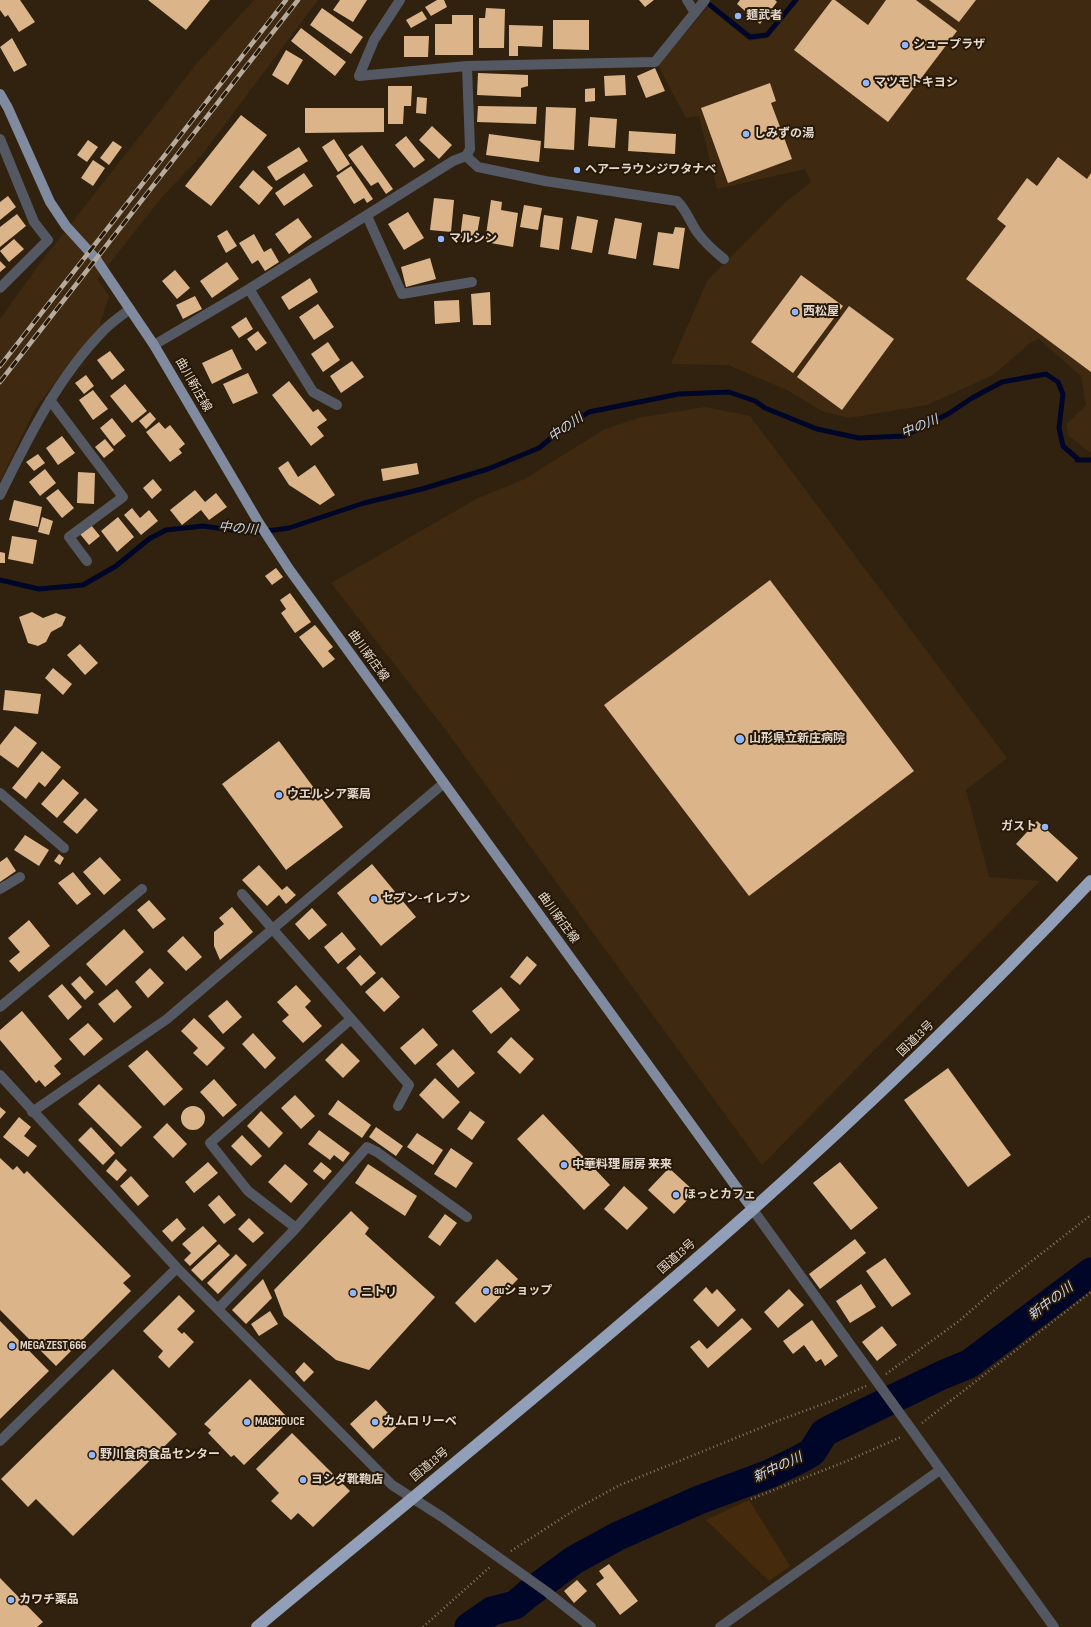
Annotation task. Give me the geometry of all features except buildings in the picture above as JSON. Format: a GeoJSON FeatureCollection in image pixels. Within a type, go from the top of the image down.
{"type":"FeatureCollection","features":[{"type":"Feature","properties":{"kind":"highway","name":"国道13号"},"geometry":{"type":"LineString","coordinates":[[258,1627],[652,1298],[753,1210],[924,1051],[1091,881]]}},
{"type":"Feature","properties":{"kind":"main road","name":"曲川新庄線"},"geometry":{"type":"LineString","coordinates":[[0,94],[8,108],[50,202],[66,226],[96,258],[154,345],[259,523],[289,568],[753,1210]]}},
{"type":"Feature","properties":{"kind":"street"},"geometry":{"type":"LineString","coordinates":[[400,0],[374,40],[359,76],[467,66],[655,62],[705,0]]}},
{"type":"Feature","properties":{"kind":"street"},"geometry":{"type":"LineString","coordinates":[[687,0],[695,12]]}},
{"type":"Feature","properties":{"kind":"street"},"geometry":{"type":"LineString","coordinates":[[154,345],[249,289],[453,161],[466,156],[470,149],[467,66]]}},
{"type":"Feature","properties":{"kind":"street"},"geometry":{"type":"LineString","coordinates":[[0,139],[34,222],[48,240],[0,288]]}},
{"type":"Feature","properties":{"kind":"street"},"geometry":{"type":"LineString","coordinates":[[466,156],[478,167],[545,181],[677,201],[710,248],[724,259]]}},
{"type":"Feature","properties":{"kind":"street"},"geometry":{"type":"LineString","coordinates":[[367,216],[402,294],[472,282]]}},
{"type":"Feature","properties":{"kind":"street"},"geometry":{"type":"LineString","coordinates":[[249,289],[313,392],[336,405]]}},
{"type":"Feature","properties":{"kind":"street"},"geometry":{"type":"LineString","coordinates":[[0,495],[42,411],[72,369],[105,329],[130,309]]}},
{"type":"Feature","properties":{"kind":"street"},"geometry":{"type":"LineString","coordinates":[[50,400],[123,497],[69,537],[87,561]]}},
{"type":"Feature","properties":{"kind":"street"},"geometry":{"type":"LineString","coordinates":[[32,1112],[167,1020],[444,783]]}},
{"type":"Feature","properties":{"kind":"street"},"geometry":{"type":"LineString","coordinates":[[0,793],[64,848]]}},
{"type":"Feature","properties":{"kind":"street"},"geometry":{"type":"LineString","coordinates":[[0,889],[20,877]]}},
{"type":"Feature","properties":{"kind":"street"},"geometry":{"type":"LineString","coordinates":[[0,1007],[142,889]]}},
{"type":"Feature","properties":{"kind":"street"},"geometry":{"type":"LineString","coordinates":[[242,894],[409,1085],[398,1106]]}},
{"type":"Feature","properties":{"kind":"street"},"geometry":{"type":"LineString","coordinates":[[296,1228],[248,1191],[210,1143],[351,1019]]}},
{"type":"Feature","properties":{"kind":"street"},"geometry":{"type":"LineString","coordinates":[[0,1075],[32,1112],[177,1268],[367,1462],[392,1485],[442,1517],[547,1592],[591,1627]]}},
{"type":"Feature","properties":{"kind":"street"},"geometry":{"type":"LineString","coordinates":[[218,1309],[296,1228],[366,1147],[377,1152],[467,1217]]}},
{"type":"Feature","properties":{"kind":"street"},"geometry":{"type":"LineString","coordinates":[[753,1210],[1054,1627]]}},
{"type":"Feature","properties":{"kind":"street"},"geometry":{"type":"LineString","coordinates":[[0,1442],[177,1268]]}},
{"type":"Feature","properties":{"kind":"street"},"geometry":{"type":"LineString","coordinates":[[720,1627],[940,1470]]}},
{"type":"Feature","properties":{"kind":"path"},"geometry":{"type":"LineString","coordinates":[[423,1627],[503,1561],[576,1509],[620,1485],[878,1382],[959,1321],[997,1288],[1091,1216]]}},
{"type":"Feature","properties":{"kind":"path"},"geometry":{"type":"LineString","coordinates":[[751,1499],[882,1446],[954,1400],[1091,1292]]}},
{"type":"Feature","properties":{"kind":"shaded area"},"geometry":{"type":"Polygon","coordinates":[[[254,0],[318,0],[201,156],[163,196],[97,279],[109,296],[98,331],[67,366],[35,409],[0,481],[0,319],[41,262],[198,62],[254,0]]]}},
{"type":"Feature","properties":{"kind":"shaded area"},"geometry":{"type":"Polygon","coordinates":[[[799,0],[1091,0],[1091,453],[1068,435],[1067,424],[1086,405],[1081,376],[1039,339],[1031,342],[993,375],[927,405],[849,418],[822,411],[787,390],[728,365],[671,364],[707,281],[786,202],[811,182],[805,169],[717,189],[699,116],[686,118],[658,65],[708,7],[749,41],[767,38],[799,0]]]}},
{"type":"Feature","properties":{"kind":"shaded area"},"geometry":{"type":"Polygon","coordinates":[[[705,407],[750,416],[1007,758],[966,790],[989,877],[1040,881],[762,1165],[445,729],[331,583],[478,498],[525,479],[603,430],[638,418],[705,407]]]}},
{"type":"Feature","properties":{"kind":"shaded area"},"geometry":{"type":"Polygon","coordinates":[[[749,1500],[790,1566],[769,1581],[706,1520],[749,1500]]]}},
{"type":"Feature","properties":{"kind":"waterway"},"geometry":{"type":"LineString","coordinates":[[710,5],[750,37],[767,35],[796,0]]}},
{"type":"Feature","properties":{"kind":"waterway","name":"中の川"},"geometry":{"type":"LineString","coordinates":[[0,580],[39,589],[83,585],[116,566],[149,539],[166,530],[203,526],[253,533],[289,528],[364,503],[422,489],[488,469],[539,448],[561,430],[589,412],[679,394],[729,392],[755,401],[765,408],[817,429],[859,438],[904,436],[948,414],[972,398],[1002,382],[1046,374],[1058,382],[1063,394],[1059,428],[1063,446],[1079,460],[1077,460],[1091,460]]}},
{"type":"Feature","properties":{"kind":"waterway","name":"新中の川"},"geometry":{"type":"LineString","coordinates":[[469,1627],[492,1611],[515,1605],[574,1560],[618,1536],[699,1500],[769,1474],[800,1459],[812,1452],[824,1433],[831,1429],[942,1375],[969,1364],[1091,1272]]}},
{"type":"Feature","properties":{"kind":"railway"},"geometry":{"type":"LineString","coordinates":[[0,366],[286,0]]}},
{"type":"Feature","properties":{"kind":"railway"},"geometry":{"type":"LineString","coordinates":[[0,382],[298,0]]}},
{"type":"Feature","properties":{"kind":"place","name":"麺武者"},"geometry":{"type":"Point","coordinates":[738,16]}},
{"type":"Feature","properties":{"kind":"place","name":"シュープラザ"},"geometry":{"type":"Point","coordinates":[905,45]}},
{"type":"Feature","properties":{"kind":"place","name":"マツモトキヨシ"},"geometry":{"type":"Point","coordinates":[866,83]}},
{"type":"Feature","properties":{"kind":"place","name":"しみずの湯"},"geometry":{"type":"Point","coordinates":[746,134]}},
{"type":"Feature","properties":{"kind":"place","name":"ヘアーラウンジワタナベ"},"geometry":{"type":"Point","coordinates":[577,170]}},
{"type":"Feature","properties":{"kind":"place","name":"マルシン"},"geometry":{"type":"Point","coordinates":[441,239]}},
{"type":"Feature","properties":{"kind":"place","name":"西松屋"},"geometry":{"type":"Point","coordinates":[795,312]}},
{"type":"Feature","properties":{"kind":"place","name":"山形県立新庄病院"},"geometry":{"type":"Point","coordinates":[740,739]}},
{"type":"Feature","properties":{"kind":"place","name":"ウエルシア薬局"},"geometry":{"type":"Point","coordinates":[279,795]}},
{"type":"Feature","properties":{"kind":"place","name":"ガスト"},"geometry":{"type":"Point","coordinates":[1045,827]}},
{"type":"Feature","properties":{"kind":"place","name":"セブン-イレブン"},"geometry":{"type":"Point","coordinates":[374,899]}},
{"type":"Feature","properties":{"kind":"place","name":"中華料理 厨房 来来"},"geometry":{"type":"Point","coordinates":[564,1165]}},
{"type":"Feature","properties":{"kind":"place","name":"ほっとカフェ"},"geometry":{"type":"Point","coordinates":[676,1195]}},
{"type":"Feature","properties":{"kind":"place","name":"auショップ"},"geometry":{"type":"Point","coordinates":[486,1291]}},
{"type":"Feature","properties":{"kind":"place","name":"ニトリ"},"geometry":{"type":"Point","coordinates":[353,1293]}},
{"type":"Feature","properties":{"kind":"place","name":"MEGA ZEST 666"},"geometry":{"type":"Point","coordinates":[12,1346]}},
{"type":"Feature","properties":{"kind":"place","name":"MACHOUCE"},"geometry":{"type":"Point","coordinates":[247,1422]}},
{"type":"Feature","properties":{"kind":"place","name":"カムロ リーベ"},"geometry":{"type":"Point","coordinates":[375,1422]}},
{"type":"Feature","properties":{"kind":"place","name":"野川食肉食品センター"},"geometry":{"type":"Point","coordinates":[92,1455]}},
{"type":"Feature","properties":{"kind":"place","name":"ヨシダ靴鞄店"},"geometry":{"type":"Point","coordinates":[303,1480]}},
{"type":"Feature","properties":{"kind":"place","name":"カワチ薬品"},"geometry":{"type":"Point","coordinates":[11,1600]}}]}
